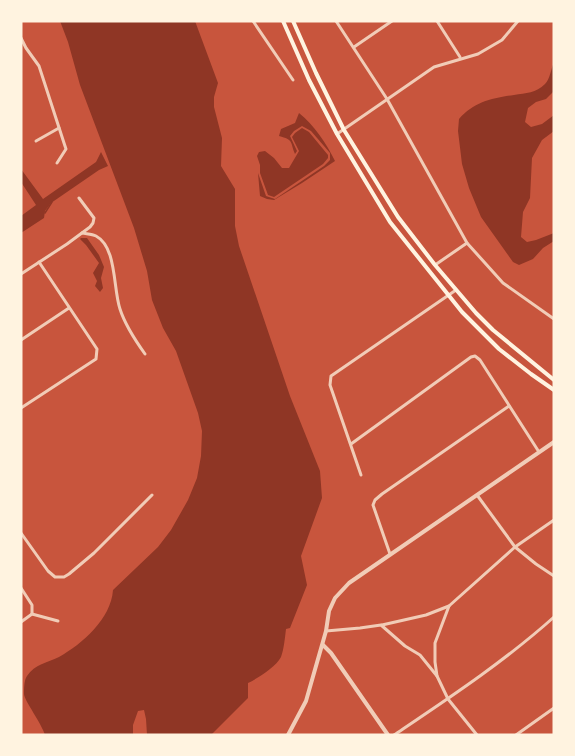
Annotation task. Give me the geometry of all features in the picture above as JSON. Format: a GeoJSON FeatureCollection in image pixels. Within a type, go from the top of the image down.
{"type":"FeatureCollection","features":[{"type":"Feature","properties":{"kind":"main road"},"geometry":{"type":"LineString","coordinates":[[283,21],[309,81],[337,134],[390,222],[462,312],[499,349],[554,390]]}},
{"type":"Feature","properties":{"kind":"main road"},"geometry":{"type":"LineString","coordinates":[[293,21],[344,130],[398,217],[435,266],[476,313],[554,380]]}},
{"type":"Feature","properties":{"kind":"main road"},"geometry":{"type":"LineString","coordinates":[[390,222],[398,217]]}},
{"type":"Feature","properties":{"kind":"street"},"geometry":{"type":"LineString","coordinates":[[253,21],[293,80]]}},
{"type":"Feature","properties":{"kind":"street"},"geometry":{"type":"LineString","coordinates":[[336,21],[387,99],[467,243],[503,283],[554,319]]}},
{"type":"Feature","properties":{"kind":"street"},"geometry":{"type":"LineString","coordinates":[[354,47],[392,21]]}},
{"type":"Feature","properties":{"kind":"street"},"geometry":{"type":"LineString","coordinates":[[437,21],[461,58]]}},
{"type":"Feature","properties":{"kind":"street"},"geometry":{"type":"LineString","coordinates":[[337,134],[435,67],[478,54],[502,40],[518,21]]}},
{"type":"Feature","properties":{"kind":"street"},"geometry":{"type":"LineString","coordinates":[[21,38],[39,66],[66,149],[57,163]]}},
{"type":"Feature","properties":{"kind":"street"},"geometry":{"type":"LineString","coordinates":[[21,51],[26,48]]}},
{"type":"Feature","properties":{"kind":"street"},"geometry":{"type":"LineString","coordinates":[[36,141],[59,128]]}},
{"type":"Feature","properties":{"kind":"street"},"geometry":{"type":"LineString","coordinates":[[21,274],[82,233],[93,223],[94,218],[79,198]]}},
{"type":"Feature","properties":{"kind":"street"},"geometry":{"type":"LineString","coordinates":[[82,233],[98,237],[104,243],[114,270],[120,311],[145,354]]}},
{"type":"Feature","properties":{"kind":"street"},"geometry":{"type":"LineString","coordinates":[[435,266],[467,243]]}},
{"type":"Feature","properties":{"kind":"street"},"geometry":{"type":"LineString","coordinates":[[21,408],[96,359],[97,349],[39,262]]}},
{"type":"Feature","properties":{"kind":"street"},"geometry":{"type":"LineString","coordinates":[[361,475],[330,385],[330,376],[456,290]]}},
{"type":"Feature","properties":{"kind":"street"},"geometry":{"type":"LineString","coordinates":[[21,340],[69,308]]}},
{"type":"Feature","properties":{"kind":"street"},"geometry":{"type":"LineString","coordinates":[[351,444],[475,356],[480,360],[539,453]]}},
{"type":"Feature","properties":{"kind":"street"},"geometry":{"type":"LineString","coordinates":[[391,554],[373,505],[375,500],[509,406]]}},
{"type":"Feature","properties":{"kind":"street"},"geometry":{"type":"LineString","coordinates":[[288,735],[306,701],[329,611],[335,598],[349,583],[554,442]]}},
{"type":"Feature","properties":{"kind":"street"},"geometry":{"type":"LineString","coordinates":[[21,533],[48,571],[55,577],[64,577],[94,553],[152,495]]}},
{"type":"Feature","properties":{"kind":"street"},"geometry":{"type":"LineString","coordinates":[[477,495],[515,547],[554,576]]}},
{"type":"Feature","properties":{"kind":"street"},"geometry":{"type":"LineString","coordinates":[[326,630],[381,625],[426,615],[449,606],[515,547],[554,520]]}},
{"type":"Feature","properties":{"kind":"street"},"geometry":{"type":"LineString","coordinates":[[21,588],[32,605],[32,614]]}},
{"type":"Feature","properties":{"kind":"street"},"geometry":{"type":"LineString","coordinates":[[437,676],[435,643],[449,606]]}},
{"type":"Feature","properties":{"kind":"street"},"geometry":{"type":"LineString","coordinates":[[32,614],[58,621]]}},
{"type":"Feature","properties":{"kind":"street"},"geometry":{"type":"LineString","coordinates":[[21,622],[32,614]]}},
{"type":"Feature","properties":{"kind":"street"},"geometry":{"type":"LineString","coordinates":[[394,735],[448,699],[533,636],[554,617]]}},
{"type":"Feature","properties":{"kind":"street"},"geometry":{"type":"LineString","coordinates":[[381,625],[405,646],[420,655],[437,676],[448,699],[477,735]]}},
{"type":"Feature","properties":{"kind":"street"},"geometry":{"type":"LineString","coordinates":[[322,644],[331,653],[388,735]]}},
{"type":"Feature","properties":{"kind":"street"},"geometry":{"type":"LineString","coordinates":[[516,735],[554,708]]}},
{"type":"Feature","properties":{"kind":"shaded area"},"geometry":{"type":"Polygon","coordinates":[[[60,21],[195,21],[218,83],[214,107],[222,138],[221,166],[235,189],[235,226],[239,246],[290,396],[320,471],[322,498],[301,556],[307,585],[290,628],[286,629],[281,657],[271,668],[248,683],[248,698],[211,735],[147,735],[144,710],[138,711],[133,725],[133,735],[45,735],[24,694],[25,680],[30,672],[37,666],[68,652],[94,630],[107,611],[113,590],[158,547],[171,530],[197,478],[201,456],[202,431],[198,413],[176,351],[163,328],[152,300],[147,271],[134,228],[80,85],[60,21]]]}},
{"type":"Feature","properties":{"kind":"shaded area"},"geometry":{"type":"Polygon","coordinates":[[[554,62],[554,91],[546,99],[528,108],[525,122],[531,127],[542,124],[554,115],[554,131],[542,140],[532,158],[530,198],[523,212],[521,237],[527,242],[554,233],[554,241],[543,248],[533,259],[519,265],[513,262],[481,217],[469,188],[462,164],[459,119],[471,108],[484,102],[531,92],[542,87],[547,82],[554,62]]]}},
{"type":"Feature","properties":{"kind":"shaded area"},"geometry":{"type":"Polygon","coordinates":[[[299,113],[319,135],[335,161],[274,200],[267,199],[260,196],[258,173],[266,196],[275,199],[330,160],[330,153],[311,131],[302,126],[290,136],[297,151],[295,154],[289,140],[279,136],[281,129],[295,123],[299,113]]]}},
{"type":"Feature","properties":{"kind":"shaded area"},"geometry":{"type":"Polygon","coordinates":[[[302,128],[309,132],[328,158],[323,164],[274,197],[268,195],[260,173],[257,156],[259,152],[265,151],[282,168],[289,168],[299,151],[292,137],[302,128]]]}},
{"type":"Feature","properties":{"kind":"shaded area"},"geometry":{"type":"Polygon","coordinates":[[[101,152],[108,166],[51,203],[45,211],[44,218],[21,233],[21,216],[36,205],[21,182],[21,169],[43,199],[96,162],[101,152]]]}},
{"type":"Feature","properties":{"kind":"shaded area"},"geometry":{"type":"Polygon","coordinates":[[[81,238],[87,238],[104,267],[101,278],[103,288],[100,292],[95,286],[97,281],[93,273],[99,263],[81,238]]]}},
{"type":"Feature","properties":{"kind":"waterway"},"geometry":{"type":"LineString","coordinates":[[45,213],[52,202]]}}]}
